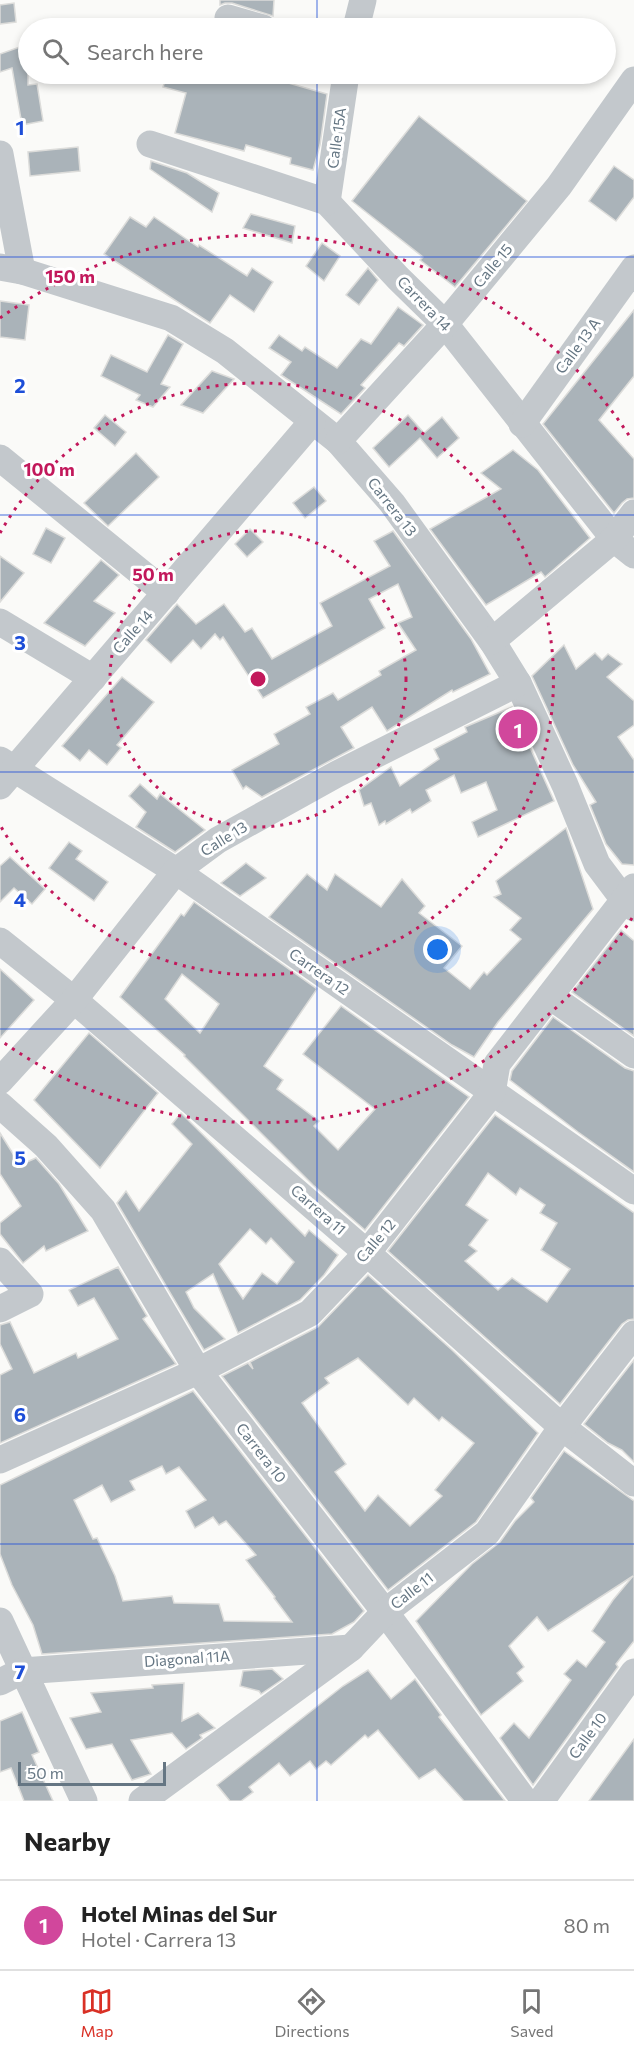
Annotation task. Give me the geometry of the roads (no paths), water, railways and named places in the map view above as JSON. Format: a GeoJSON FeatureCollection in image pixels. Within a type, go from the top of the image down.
{"type":"FeatureCollection","features":[{"type":"Feature","properties":{"kind":"street"},"geometry":{"type":"LineString","coordinates":[[358,18],[363,0]]}},
{"type":"Feature","properties":{"kind":"street","name":"Calle 15"},"geometry":{"type":"LineString","coordinates":[[338,441],[445,324],[559,186],[634,80]]}},
{"type":"Feature","properties":{"kind":"street","name":"Calle 15A"},"geometry":{"type":"LineString","coordinates":[[327,202],[345,84]]}},
{"type":"Feature","properties":{"kind":"street","name":"Carrera 14"},"geometry":{"type":"LineString","coordinates":[[150,144],[327,202],[391,271],[445,324],[522,424],[624,547]]}},
{"type":"Feature","properties":{"kind":"street"},"geometry":{"type":"LineString","coordinates":[[0,154],[11,269]]}},
{"type":"Feature","properties":{"kind":"street","name":"Calle 13 A"},"geometry":{"type":"LineString","coordinates":[[522,424],[634,268]]}},
{"type":"Feature","properties":{"kind":"street","name":"Carrera 13"},"geometry":{"type":"LineString","coordinates":[[11,269],[171,318],[225,351],[338,441],[392,503],[492,641],[518,682],[565,785],[597,864],[631,899]]}},
{"type":"Feature","properties":{"kind":"street","name":"Calle 14"},"geometry":{"type":"LineString","coordinates":[[5,772],[93,678],[312,422]]}},
{"type":"Feature","properties":{"kind":"street"},"geometry":{"type":"LineString","coordinates":[[0,458],[165,593]]}},
{"type":"Feature","properties":{"kind":"street"},"geometry":{"type":"LineString","coordinates":[[492,641],[624,547],[634,513]]}},
{"type":"Feature","properties":{"kind":"street"},"geometry":{"type":"LineString","coordinates":[[0,622],[93,678]]}},
{"type":"Feature","properties":{"kind":"street","name":"Calle 13"},"geometry":{"type":"LineString","coordinates":[[0,1081],[74,1000],[176,872],[228,835],[337,774],[518,682]]}},
{"type":"Feature","properties":{"kind":"street","name":"Carrera 12"},"geometry":{"type":"LineString","coordinates":[[5,772],[176,872],[634,1191]]}},
{"type":"Feature","properties":{"kind":"street","name":"Calle 12"},"geometry":{"type":"LineString","coordinates":[[0,1460],[198,1371],[310,1313],[367,1253],[492,1093],[497,1064],[631,899]]}},
{"type":"Feature","properties":{"kind":"street","name":"Carrera 11"},"geometry":{"type":"LineString","coordinates":[[0,941],[74,1000],[367,1253],[562,1427],[634,1483]]}},
{"type":"Feature","properties":{"kind":"street"},"geometry":{"type":"LineString","coordinates":[[550,996],[634,1055]]}},
{"type":"Feature","properties":{"kind":"street","name":"Carrera 10"},"geometry":{"type":"LineString","coordinates":[[0,1105],[45,1146],[103,1210],[198,1371],[385,1612],[525,1801]]}},
{"type":"Feature","properties":{"kind":"street"},"geometry":{"type":"LineString","coordinates":[[0,1261],[30,1294],[0,1309]]}},
{"type":"Feature","properties":{"kind":"street","name":"Calle 11"},"geometry":{"type":"LineString","coordinates":[[142,1801],[351,1648],[385,1612],[487,1533],[562,1427],[634,1334]]}},
{"type":"Feature","properties":{"kind":"street"},"geometry":{"type":"LineString","coordinates":[[0,1621],[11,1676],[84,1801]]}},
{"type":"Feature","properties":{"kind":"street","name":"Diagonal 11A"},"geometry":{"type":"LineString","coordinates":[[11,1676],[351,1648]]}},
{"type":"Feature","properties":{"kind":"street","name":"Calle 10"},"geometry":{"type":"LineString","coordinates":[[541,1801],[634,1672]]}},
{"type":"Feature","properties":{"kind":"place","name":"Hotel Minas del Sur"},"geometry":{"type":"Point","coordinates":[518,729]}}]}
